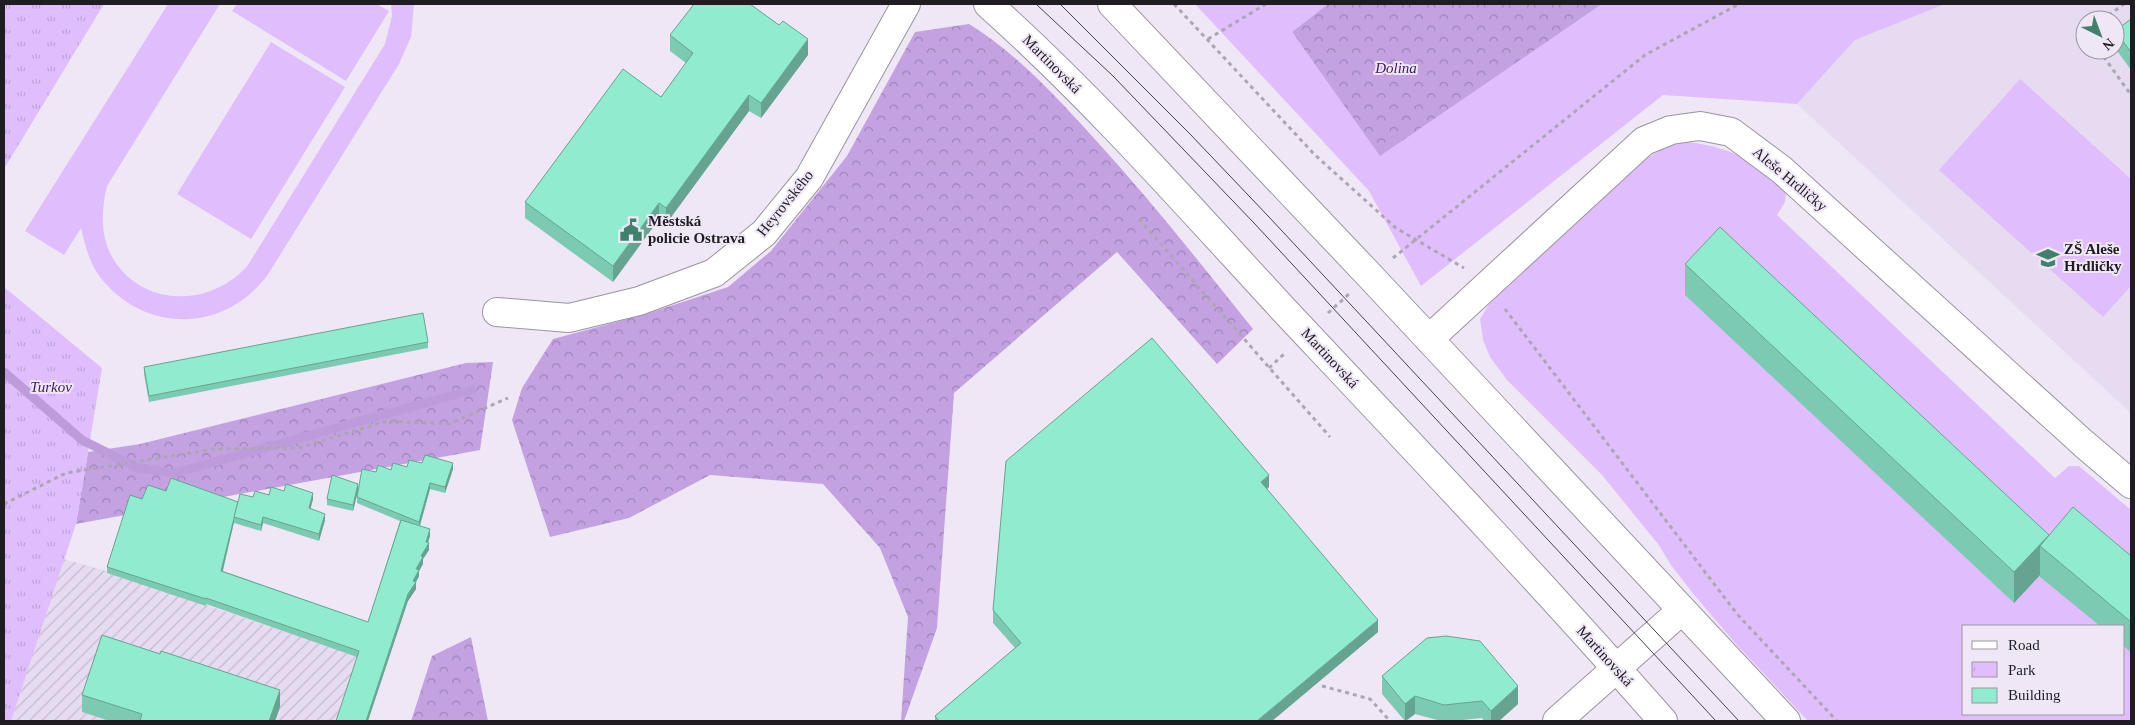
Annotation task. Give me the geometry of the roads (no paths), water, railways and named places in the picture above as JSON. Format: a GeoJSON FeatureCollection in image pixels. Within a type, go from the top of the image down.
{"type":"FeatureCollection","features":[{"type":"Feature","properties":{"kind":"street","name":"Heyrovského"},"geometry":{"type":"LineString","coordinates":[[497,312],[569,318],[640,301],[714,273],[764,233],[809,178],[906,4]]}},
{"type":"Feature","properties":{"kind":"street","name":"Martinovská"},"geometry":{"type":"LineString","coordinates":[[988,4],[1079,91],[1617,668],[1663,721]]}},
{"type":"Feature","properties":{"kind":"street"},"geometry":{"type":"LineString","coordinates":[[1112,4],[1370,276],[1786,721]]}},
{"type":"Feature","properties":{"kind":"street","name":"Aleše Hrdličky"},"geometry":{"type":"LineString","coordinates":[[1429,340],[1485,286],[1644,141],[1671,130],[1700,126],[1731,132],[1782,170],[2084,444],[2131,484]]}},
{"type":"Feature","properties":{"kind":"street"},"geometry":{"type":"LineString","coordinates":[[1557,721],[1682,610]]}},
{"type":"Feature","properties":{"kind":"waterway"},"geometry":{"type":"LineString","coordinates":[[4,372],[82,440],[138,468],[175,473],[472,390]]}},
{"type":"Feature","properties":{"kind":"tram line"},"geometry":{"type":"LineString","coordinates":[[1036,4],[1113,76],[1254,223],[1716,721]]}},
{"type":"Feature","properties":{"kind":"tram line"},"geometry":{"type":"LineString","coordinates":[[1060,4],[1190,134],[1269,217],[1739,721]]}},
{"type":"Feature","properties":{"kind":"place","name":"Městská policie Ostrava"},"geometry":{"type":"Point","coordinates":[631,230]}},
{"type":"Feature","properties":{"kind":"place","name":"ZŠ Aleše Hrdličky"},"geometry":{"type":"Point","coordinates":[2048,258]}},
{"type":"Feature","properties":{"kind":"park label","name":"Dolina"},"geometry":{"type":"Point","coordinates":[1396,68]}},
{"type":"Feature","properties":{"kind":"park label","name":"Turkov"},"geometry":{"type":"Point","coordinates":[51,387]}}]}
